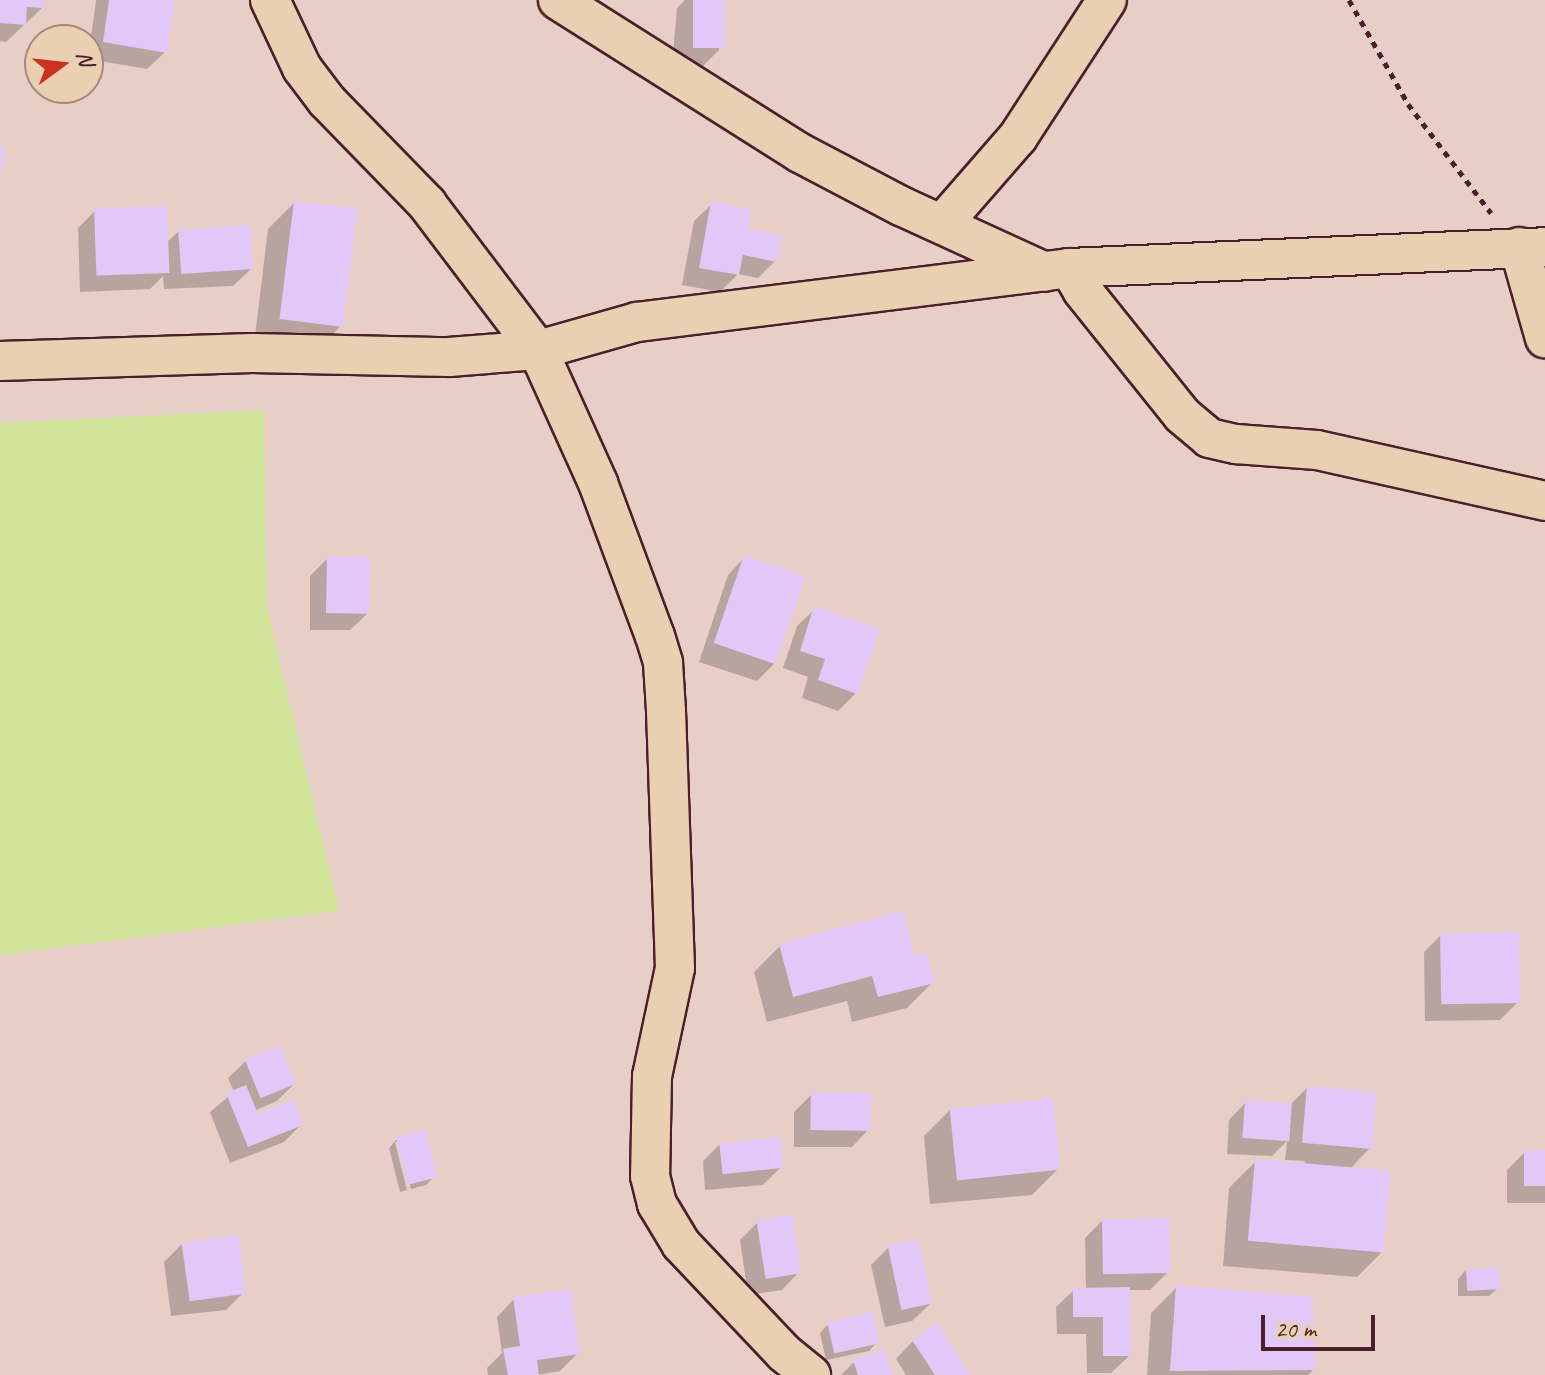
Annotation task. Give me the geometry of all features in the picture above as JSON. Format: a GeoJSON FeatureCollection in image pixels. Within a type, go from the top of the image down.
{"type":"FeatureCollection","features":[{"type":"Feature","properties":{"kind":"street"},"geometry":{"type":"LineString","coordinates":[[270,0],[302,68],[327,101],[418,194],[538,350],[598,483],[663,663],[671,787],[675,968],[652,1076],[650,1176],[657,1204],[681,1244],[784,1353],[811,1375]]}},
{"type":"Feature","properties":{"kind":"street"},"geometry":{"type":"LineString","coordinates":[[558,0],[800,153],[901,206],[1057,270],[1091,302],[1182,415],[1209,438],[1236,444],[1317,450],[1545,501]]}},
{"type":"Feature","properties":{"kind":"street"},"geometry":{"type":"LineString","coordinates":[[943,223],[1018,137],[1107,0]]}},
{"type":"Feature","properties":{"kind":"street"},"geometry":{"type":"LineString","coordinates":[[0,361],[252,353],[449,357],[538,350],[637,322],[1057,270],[1532,247],[1545,338]]}},
{"type":"Feature","properties":{"kind":"path"},"geometry":{"type":"LineString","coordinates":[[1349,0],[1408,104],[1532,247]]}},
{"type":"Feature","properties":{"kind":"green space"},"geometry":{"type":"Polygon","coordinates":[[[264,410],[266,604],[339,911],[0,955],[0,423],[264,410]]]}},
{"type":"Feature","properties":{"kind":"building"},"geometry":{"type":"Polygon","coordinates":[[[0,0],[45,0],[44,8],[27,7],[26,24],[0,23],[0,0]]]}},
{"type":"Feature","properties":{"kind":"building"},"geometry":{"type":"Polygon","coordinates":[[[109,0],[175,0],[167,53],[104,42],[109,0]]]}},
{"type":"Feature","properties":{"kind":"building"},"geometry":{"type":"Polygon","coordinates":[[[693,0],[725,0],[725,48],[693,48],[693,0]]]}},
{"type":"Feature","properties":{"kind":"building"},"geometry":{"type":"Polygon","coordinates":[[[0,147],[5,147],[2,172],[0,172],[0,147]]]}},
{"type":"Feature","properties":{"kind":"building"},"geometry":{"type":"Polygon","coordinates":[[[294,201],[358,209],[343,327],[279,319],[294,201]]]}},
{"type":"Feature","properties":{"kind":"building"},"geometry":{"type":"Polygon","coordinates":[[[711,201],[751,209],[748,229],[782,235],[777,262],[743,255],[739,275],[699,268],[711,201]]]}},
{"type":"Feature","properties":{"kind":"building"},"geometry":{"type":"Polygon","coordinates":[[[167,206],[169,273],[96,276],[94,209],[167,206]]]}},
{"type":"Feature","properties":{"kind":"building"},"geometry":{"type":"Polygon","coordinates":[[[250,225],[253,269],[181,274],[178,230],[250,225]]]}},
{"type":"Feature","properties":{"kind":"building"},"geometry":{"type":"Polygon","coordinates":[[[744,555],[805,576],[775,664],[714,643],[744,555]]]}},
{"type":"Feature","properties":{"kind":"building"},"geometry":{"type":"Polygon","coordinates":[[[327,556],[370,557],[369,614],[326,613],[327,556]]]}},
{"type":"Feature","properties":{"kind":"building"},"geometry":{"type":"Polygon","coordinates":[[[814,606],[880,629],[857,694],[818,680],[825,659],[800,651],[814,606]]]}},
{"type":"Feature","properties":{"kind":"building"},"geometry":{"type":"Polygon","coordinates":[[[903,911],[914,956],[927,953],[935,983],[878,997],[872,976],[793,997],[779,944],[903,911]]]}},
{"type":"Feature","properties":{"kind":"building"},"geometry":{"type":"Polygon","coordinates":[[[1519,932],[1520,1003],[1441,1004],[1440,933],[1519,932]]]}},
{"type":"Feature","properties":{"kind":"building"},"geometry":{"type":"Polygon","coordinates":[[[280,1045],[296,1084],[261,1098],[245,1059],[280,1045]]]}},
{"type":"Feature","properties":{"kind":"building"},"geometry":{"type":"Polygon","coordinates":[[[246,1085],[258,1114],[293,1100],[303,1125],[248,1147],[226,1093],[246,1085]]]}},
{"type":"Feature","properties":{"kind":"building"},"geometry":{"type":"Polygon","coordinates":[[[1307,1086],[1377,1092],[1372,1149],[1302,1143],[1307,1086]]]}},
{"type":"Feature","properties":{"kind":"building"},"geometry":{"type":"Polygon","coordinates":[[[811,1092],[871,1093],[870,1131],[810,1130],[811,1092]]]}},
{"type":"Feature","properties":{"kind":"building"},"geometry":{"type":"Polygon","coordinates":[[[1053,1098],[1061,1170],[957,1180],[950,1109],[1053,1098]]]}},
{"type":"Feature","properties":{"kind":"building"},"geometry":{"type":"Polygon","coordinates":[[[1245,1100],[1292,1103],[1289,1141],[1242,1138],[1245,1100]]]}},
{"type":"Feature","properties":{"kind":"building"},"geometry":{"type":"Polygon","coordinates":[[[425,1130],[437,1178],[408,1185],[396,1137],[425,1130]]]}},
{"type":"Feature","properties":{"kind":"building"},"geometry":{"type":"Polygon","coordinates":[[[780,1137],[783,1168],[723,1174],[719,1143],[780,1137]]]}},
{"type":"Feature","properties":{"kind":"building"},"geometry":{"type":"Polygon","coordinates":[[[1524,1150],[1545,1150],[1545,1186],[1524,1186],[1524,1150]]]}},
{"type":"Feature","properties":{"kind":"building"},"geometry":{"type":"Polygon","coordinates":[[[1255,1159],[1390,1171],[1383,1253],[1248,1241],[1255,1159]]]}},
{"type":"Feature","properties":{"kind":"building"},"geometry":{"type":"Polygon","coordinates":[[[792,1215],[801,1273],[766,1279],[756,1221],[792,1215]]]}},
{"type":"Feature","properties":{"kind":"building"},"geometry":{"type":"Polygon","coordinates":[[[1169,1218],[1170,1273],[1103,1274],[1102,1219],[1169,1218]]]}},
{"type":"Feature","properties":{"kind":"building"},"geometry":{"type":"Polygon","coordinates":[[[238,1235],[246,1293],[190,1301],[182,1243],[238,1235]]]}},
{"type":"Feature","properties":{"kind":"building"},"geometry":{"type":"Polygon","coordinates":[[[918,1239],[932,1304],[901,1310],[888,1245],[918,1239]]]}},
{"type":"Feature","properties":{"kind":"building"},"geometry":{"type":"Polygon","coordinates":[[[1499,1268],[1500,1289],[1467,1291],[1466,1270],[1499,1268]]]}},
{"type":"Feature","properties":{"kind":"building"},"geometry":{"type":"Polygon","coordinates":[[[1176,1285],[1312,1297],[1315,1370],[1170,1371],[1176,1285]]]}},
{"type":"Feature","properties":{"kind":"building"},"geometry":{"type":"Polygon","coordinates":[[[1130,1287],[1131,1356],[1103,1356],[1103,1317],[1073,1317],[1073,1288],[1130,1287]]]}},
{"type":"Feature","properties":{"kind":"building"},"geometry":{"type":"Polygon","coordinates":[[[570,1289],[580,1354],[537,1360],[539,1375],[508,1375],[503,1349],[520,1346],[513,1297],[570,1289]]]}},
{"type":"Feature","properties":{"kind":"building"},"geometry":{"type":"Polygon","coordinates":[[[872,1312],[879,1343],[834,1354],[827,1322],[872,1312]]]}},
{"type":"Feature","properties":{"kind":"building"},"geometry":{"type":"Polygon","coordinates":[[[937,1323],[970,1375],[935,1375],[912,1340],[937,1323]]]}},
{"type":"Feature","properties":{"kind":"building"},"geometry":{"type":"Polygon","coordinates":[[[884,1349],[893,1375],[858,1375],[853,1360],[884,1349]]]}}]}
